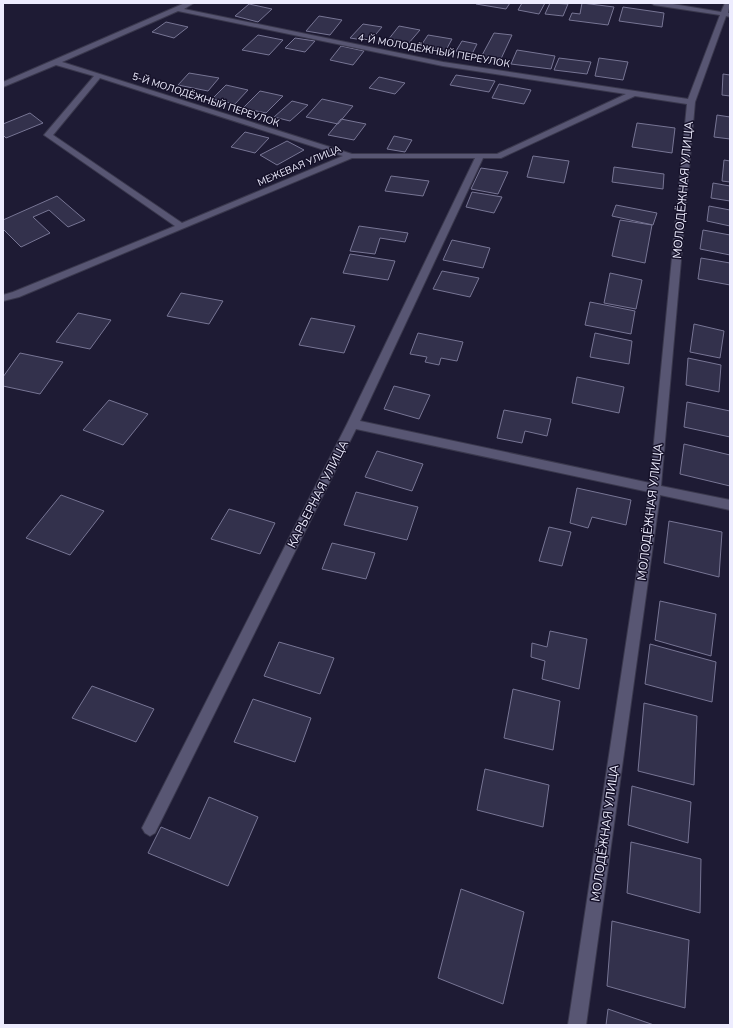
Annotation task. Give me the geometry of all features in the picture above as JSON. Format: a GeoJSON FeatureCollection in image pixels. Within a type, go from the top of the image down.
{"type":"FeatureCollection","features":[{"type":"Feature","properties":{"kind":"street"},"geometry":{"type":"LineString","coordinates":[[3,85],[190,3]]}},
{"type":"Feature","properties":{"kind":"street"},"geometry":{"type":"LineString","coordinates":[[654,3],[727,11]]}},
{"type":"Feature","properties":{"kind":"street","name":"4-Й МОЛОДЁЖНЫЙ ПЕРЕУЛОК"},"geometry":{"type":"LineString","coordinates":[[176,9],[443,64],[691,102]]}},
{"type":"Feature","properties":{"kind":"street","name":"МОЛОДЁЖНАЯ УЛИЦА"},"geometry":{"type":"LineString","coordinates":[[578,1025],[655,489],[691,102],[727,11]]}},
{"type":"Feature","properties":{"kind":"street","name":"5-Й МОЛОДЁЖНЫЙ ПЕРЕУЛОК"},"geometry":{"type":"LineString","coordinates":[[55,62],[351,156]]}},
{"type":"Feature","properties":{"kind":"street"},"geometry":{"type":"LineString","coordinates":[[98,75],[48,135],[181,226]]}},
{"type":"Feature","properties":{"kind":"street","name":"МЕЖЕВАЯ УЛИЦА"},"geometry":{"type":"LineString","coordinates":[[3,298],[16,295],[351,156],[498,156],[634,93]]}},
{"type":"Feature","properties":{"kind":"street","name":"КАРЬЕРНАЯ УЛИЦА"},"geometry":{"type":"LineString","coordinates":[[150,828],[354,424],[480,156]]}},
{"type":"Feature","properties":{"kind":"street"},"geometry":{"type":"LineString","coordinates":[[354,424],[730,505]]}},
{"type":"Feature","properties":{"kind":"building"},"geometry":{"type":"Polygon","coordinates":[[[510,3],[506,9],[476,4],[510,3]]]}},
{"type":"Feature","properties":{"kind":"building"},"geometry":{"type":"Polygon","coordinates":[[[522,3],[545,3],[539,14],[518,10],[522,3]]]}},
{"type":"Feature","properties":{"kind":"building"},"geometry":{"type":"Polygon","coordinates":[[[550,3],[568,4],[563,16],[545,14],[550,3]]]}},
{"type":"Feature","properties":{"kind":"building"},"geometry":{"type":"Polygon","coordinates":[[[582,3],[614,7],[608,25],[569,20],[572,13],[580,14],[582,3]]]}},
{"type":"Feature","properties":{"kind":"building"},"geometry":{"type":"Polygon","coordinates":[[[249,4],[272,9],[258,22],[235,16],[249,4]]]}},
{"type":"Feature","properties":{"kind":"building"},"geometry":{"type":"Polygon","coordinates":[[[623,7],[664,13],[662,27],[619,21],[623,7]]]}},
{"type":"Feature","properties":{"kind":"building"},"geometry":{"type":"Polygon","coordinates":[[[319,16],[342,20],[330,35],[306,31],[319,16]]]}},
{"type":"Feature","properties":{"kind":"building"},"geometry":{"type":"Polygon","coordinates":[[[166,22],[188,27],[174,38],[152,32],[166,22]]]}},
{"type":"Feature","properties":{"kind":"building"},"geometry":{"type":"Polygon","coordinates":[[[363,24],[382,27],[370,41],[350,38],[363,24]]]}},
{"type":"Feature","properties":{"kind":"building"},"geometry":{"type":"Polygon","coordinates":[[[399,26],[420,30],[408,44],[388,40],[399,26]]]}},
{"type":"Feature","properties":{"kind":"building"},"geometry":{"type":"Polygon","coordinates":[[[494,33],[512,35],[500,61],[480,59],[494,33]]]}},
{"type":"Feature","properties":{"kind":"building"},"geometry":{"type":"Polygon","coordinates":[[[258,35],[283,40],[269,55],[242,50],[258,35]]]}},
{"type":"Feature","properties":{"kind":"building"},"geometry":{"type":"Polygon","coordinates":[[[428,35],[452,39],[445,52],[420,47],[428,35]]]}},
{"type":"Feature","properties":{"kind":"building"},"geometry":{"type":"Polygon","coordinates":[[[295,38],[315,41],[305,52],[285,48],[295,38]]]}},
{"type":"Feature","properties":{"kind":"building"},"geometry":{"type":"Polygon","coordinates":[[[462,41],[477,44],[472,54],[456,51],[462,41]]]}},
{"type":"Feature","properties":{"kind":"building"},"geometry":{"type":"Polygon","coordinates":[[[341,46],[364,51],[353,65],[330,60],[341,46]]]}},
{"type":"Feature","properties":{"kind":"building"},"geometry":{"type":"Polygon","coordinates":[[[517,50],[555,56],[551,69],[511,64],[517,50]]]}},
{"type":"Feature","properties":{"kind":"building"},"geometry":{"type":"Polygon","coordinates":[[[559,58],[591,62],[587,74],[554,70],[559,58]]]}},
{"type":"Feature","properties":{"kind":"building"},"geometry":{"type":"Polygon","coordinates":[[[599,58],[628,62],[623,80],[595,76],[599,58]]]}},
{"type":"Feature","properties":{"kind":"building"},"geometry":{"type":"Polygon","coordinates":[[[189,73],[219,78],[208,91],[178,85],[189,73]]]}},
{"type":"Feature","properties":{"kind":"building"},"geometry":{"type":"Polygon","coordinates":[[[723,74],[730,75],[730,96],[722,95],[723,74]]]}},
{"type":"Feature","properties":{"kind":"building"},"geometry":{"type":"Polygon","coordinates":[[[456,75],[495,81],[489,92],[450,85],[456,75]]]}},
{"type":"Feature","properties":{"kind":"building"},"geometry":{"type":"Polygon","coordinates":[[[379,77],[405,83],[395,94],[369,88],[379,77]]]}},
{"type":"Feature","properties":{"kind":"building"},"geometry":{"type":"Polygon","coordinates":[[[499,84],[531,90],[524,104],[492,98],[499,84]]]}},
{"type":"Feature","properties":{"kind":"building"},"geometry":{"type":"Polygon","coordinates":[[[226,85],[248,90],[235,104],[212,99],[226,85]]]}},
{"type":"Feature","properties":{"kind":"building"},"geometry":{"type":"Polygon","coordinates":[[[260,91],[283,96],[266,113],[243,108],[260,91]]]}},
{"type":"Feature","properties":{"kind":"building"},"geometry":{"type":"Polygon","coordinates":[[[322,99],[353,106],[338,124],[306,117],[322,99]]]}},
{"type":"Feature","properties":{"kind":"building"},"geometry":{"type":"Polygon","coordinates":[[[292,101],[308,105],[290,121],[274,117],[292,101]]]}},
{"type":"Feature","properties":{"kind":"building"},"geometry":{"type":"Polygon","coordinates":[[[30,113],[43,123],[6,138],[3,135],[3,124],[30,113]]]}},
{"type":"Feature","properties":{"kind":"building"},"geometry":{"type":"Polygon","coordinates":[[[717,115],[730,117],[730,139],[714,137],[717,115]]]}},
{"type":"Feature","properties":{"kind":"building"},"geometry":{"type":"Polygon","coordinates":[[[341,119],[366,124],[354,140],[328,135],[341,119]]]}},
{"type":"Feature","properties":{"kind":"building"},"geometry":{"type":"Polygon","coordinates":[[[637,123],[675,128],[672,153],[632,147],[637,123]]]}},
{"type":"Feature","properties":{"kind":"building"},"geometry":{"type":"Polygon","coordinates":[[[245,132],[269,138],[255,153],[231,147],[245,132]]]}},
{"type":"Feature","properties":{"kind":"building"},"geometry":{"type":"Polygon","coordinates":[[[394,136],[412,140],[405,152],[387,149],[394,136]]]}},
{"type":"Feature","properties":{"kind":"building"},"geometry":{"type":"Polygon","coordinates":[[[287,141],[304,150],[277,165],[260,155],[287,141]]]}},
{"type":"Feature","properties":{"kind":"building"},"geometry":{"type":"Polygon","coordinates":[[[533,156],[569,161],[564,183],[527,177],[533,156]]]}},
{"type":"Feature","properties":{"kind":"building"},"geometry":{"type":"Polygon","coordinates":[[[724,160],[730,161],[730,182],[722,181],[724,160]]]}},
{"type":"Feature","properties":{"kind":"building"},"geometry":{"type":"Polygon","coordinates":[[[614,167],[664,174],[663,189],[612,182],[614,167]]]}},
{"type":"Feature","properties":{"kind":"building"},"geometry":{"type":"Polygon","coordinates":[[[481,168],[508,172],[498,194],[471,189],[481,168]]]}},
{"type":"Feature","properties":{"kind":"building"},"geometry":{"type":"Polygon","coordinates":[[[391,176],[429,181],[423,196],[385,191],[391,176]]]}},
{"type":"Feature","properties":{"kind":"building"},"geometry":{"type":"Polygon","coordinates":[[[713,183],[730,186],[730,201],[711,198],[713,183]]]}},
{"type":"Feature","properties":{"kind":"building"},"geometry":{"type":"Polygon","coordinates":[[[472,192],[502,197],[494,213],[466,207],[472,192]]]}},
{"type":"Feature","properties":{"kind":"building"},"geometry":{"type":"Polygon","coordinates":[[[57,196],[85,220],[68,227],[49,210],[33,217],[50,233],[21,247],[3,229],[3,220],[57,196]]]}},
{"type":"Feature","properties":{"kind":"building"},"geometry":{"type":"Polygon","coordinates":[[[616,205],[657,213],[653,225],[612,216],[616,205]]]}},
{"type":"Feature","properties":{"kind":"building"},"geometry":{"type":"Polygon","coordinates":[[[709,206],[730,210],[730,226],[707,221],[709,206]]]}},
{"type":"Feature","properties":{"kind":"building"},"geometry":{"type":"Polygon","coordinates":[[[620,220],[652,225],[645,263],[612,256],[620,220]]]}},
{"type":"Feature","properties":{"kind":"building"},"geometry":{"type":"Polygon","coordinates":[[[359,226],[408,233],[405,242],[380,238],[375,254],[350,251],[359,226]]]}},
{"type":"Feature","properties":{"kind":"building"},"geometry":{"type":"Polygon","coordinates":[[[703,230],[730,235],[730,255],[700,249],[703,230]]]}},
{"type":"Feature","properties":{"kind":"building"},"geometry":{"type":"Polygon","coordinates":[[[452,240],[490,248],[483,268],[443,260],[452,240]]]}},
{"type":"Feature","properties":{"kind":"building"},"geometry":{"type":"Polygon","coordinates":[[[350,254],[395,261],[388,280],[343,273],[350,254]]]}},
{"type":"Feature","properties":{"kind":"building"},"geometry":{"type":"Polygon","coordinates":[[[701,258],[730,263],[730,285],[698,279],[701,258]]]}},
{"type":"Feature","properties":{"kind":"building"},"geometry":{"type":"Polygon","coordinates":[[[442,271],[479,278],[470,297],[433,289],[442,271]]]}},
{"type":"Feature","properties":{"kind":"building"},"geometry":{"type":"Polygon","coordinates":[[[610,273],[642,280],[636,309],[604,303],[610,273]]]}},
{"type":"Feature","properties":{"kind":"building"},"geometry":{"type":"Polygon","coordinates":[[[181,293],[223,301],[209,324],[167,316],[181,293]]]}},
{"type":"Feature","properties":{"kind":"building"},"geometry":{"type":"Polygon","coordinates":[[[590,302],[635,311],[631,334],[585,325],[590,302]]]}},
{"type":"Feature","properties":{"kind":"building"},"geometry":{"type":"Polygon","coordinates":[[[78,313],[111,320],[90,349],[56,342],[78,313]]]}},
{"type":"Feature","properties":{"kind":"building"},"geometry":{"type":"Polygon","coordinates":[[[311,318],[355,326],[344,353],[299,345],[311,318]]]}},
{"type":"Feature","properties":{"kind":"building"},"geometry":{"type":"Polygon","coordinates":[[[694,324],[724,331],[720,358],[690,352],[694,324]]]}},
{"type":"Feature","properties":{"kind":"building"},"geometry":{"type":"Polygon","coordinates":[[[418,333],[463,342],[457,361],[441,358],[439,365],[425,362],[427,357],[410,354],[418,333]]]}},
{"type":"Feature","properties":{"kind":"building"},"geometry":{"type":"Polygon","coordinates":[[[595,333],[632,341],[629,364],[590,357],[595,333]]]}},
{"type":"Feature","properties":{"kind":"building"},"geometry":{"type":"Polygon","coordinates":[[[20,353],[63,362],[40,394],[3,386],[3,377],[20,353]]]}},
{"type":"Feature","properties":{"kind":"building"},"geometry":{"type":"Polygon","coordinates":[[[688,358],[721,365],[719,392],[686,385],[688,358]]]}},
{"type":"Feature","properties":{"kind":"building"},"geometry":{"type":"Polygon","coordinates":[[[577,377],[624,387],[619,413],[572,403],[577,377]]]}},
{"type":"Feature","properties":{"kind":"building"},"geometry":{"type":"Polygon","coordinates":[[[394,386],[430,395],[419,419],[384,409],[394,386]]]}},
{"type":"Feature","properties":{"kind":"building"},"geometry":{"type":"Polygon","coordinates":[[[109,400],[148,414],[123,445],[83,430],[109,400]]]}},
{"type":"Feature","properties":{"kind":"building"},"geometry":{"type":"Polygon","coordinates":[[[687,402],[730,411],[730,437],[684,427],[687,402]]]}},
{"type":"Feature","properties":{"kind":"building"},"geometry":{"type":"Polygon","coordinates":[[[504,410],[551,419],[547,436],[525,431],[522,443],[497,438],[504,410]]]}},
{"type":"Feature","properties":{"kind":"building"},"geometry":{"type":"Polygon","coordinates":[[[684,444],[730,455],[730,486],[680,474],[684,444]]]}},
{"type":"Feature","properties":{"kind":"building"},"geometry":{"type":"Polygon","coordinates":[[[377,451],[423,464],[412,491],[365,477],[377,451]]]}},
{"type":"Feature","properties":{"kind":"building"},"geometry":{"type":"Polygon","coordinates":[[[577,488],[631,500],[626,525],[592,517],[588,528],[570,523],[577,488]]]}},
{"type":"Feature","properties":{"kind":"building"},"geometry":{"type":"Polygon","coordinates":[[[356,492],[418,507],[407,540],[344,525],[356,492]]]}},
{"type":"Feature","properties":{"kind":"building"},"geometry":{"type":"Polygon","coordinates":[[[61,495],[104,511],[70,555],[26,538],[61,495]]]}},
{"type":"Feature","properties":{"kind":"building"},"geometry":{"type":"Polygon","coordinates":[[[229,509],[275,523],[260,554],[211,539],[229,509]]]}},
{"type":"Feature","properties":{"kind":"building"},"geometry":{"type":"Polygon","coordinates":[[[669,521],[722,532],[719,577],[664,563],[669,521]]]}},
{"type":"Feature","properties":{"kind":"building"},"geometry":{"type":"Polygon","coordinates":[[[549,527],[571,532],[562,566],[539,561],[549,527]]]}},
{"type":"Feature","properties":{"kind":"building"},"geometry":{"type":"Polygon","coordinates":[[[332,543],[375,553],[366,579],[322,569],[332,543]]]}},
{"type":"Feature","properties":{"kind":"building"},"geometry":{"type":"Polygon","coordinates":[[[660,601],[716,614],[711,656],[655,640],[660,601]]]}},
{"type":"Feature","properties":{"kind":"building"},"geometry":{"type":"Polygon","coordinates":[[[550,631],[587,639],[579,689],[542,679],[545,661],[531,657],[532,643],[547,647],[550,631]]]}},
{"type":"Feature","properties":{"kind":"building"},"geometry":{"type":"Polygon","coordinates":[[[279,642],[334,658],[320,694],[264,676],[279,642]]]}},
{"type":"Feature","properties":{"kind":"building"},"geometry":{"type":"Polygon","coordinates":[[[650,644],[716,662],[712,702],[645,684],[650,644]]]}},
{"type":"Feature","properties":{"kind":"building"},"geometry":{"type":"Polygon","coordinates":[[[92,686],[154,709],[136,742],[72,718],[92,686]]]}},
{"type":"Feature","properties":{"kind":"building"},"geometry":{"type":"Polygon","coordinates":[[[513,689],[560,701],[553,750],[504,738],[513,689]]]}},
{"type":"Feature","properties":{"kind":"building"},"geometry":{"type":"Polygon","coordinates":[[[253,699],[311,718],[295,762],[234,742],[253,699]]]}},
{"type":"Feature","properties":{"kind":"building"},"geometry":{"type":"Polygon","coordinates":[[[644,703],[697,716],[694,785],[638,771],[644,703]]]}},
{"type":"Feature","properties":{"kind":"building"},"geometry":{"type":"Polygon","coordinates":[[[485,769],[549,785],[543,827],[477,810],[485,769]]]}},
{"type":"Feature","properties":{"kind":"building"},"geometry":{"type":"Polygon","coordinates":[[[632,786],[691,802],[688,843],[628,825],[632,786]]]}},
{"type":"Feature","properties":{"kind":"building"},"geometry":{"type":"Polygon","coordinates":[[[209,797],[258,817],[228,886],[148,853],[161,827],[190,839],[209,797]]]}},
{"type":"Feature","properties":{"kind":"building"},"geometry":{"type":"Polygon","coordinates":[[[631,842],[701,859],[700,913],[627,893],[631,842]]]}},
{"type":"Feature","properties":{"kind":"building"},"geometry":{"type":"Polygon","coordinates":[[[461,889],[524,912],[503,1004],[438,978],[461,889]]]}},
{"type":"Feature","properties":{"kind":"building"},"geometry":{"type":"Polygon","coordinates":[[[612,921],[689,940],[685,1008],[607,986],[612,921]]]}},
{"type":"Feature","properties":{"kind":"building"},"geometry":{"type":"Polygon","coordinates":[[[608,1009],[654,1025],[606,1025],[608,1009]]]}}]}
